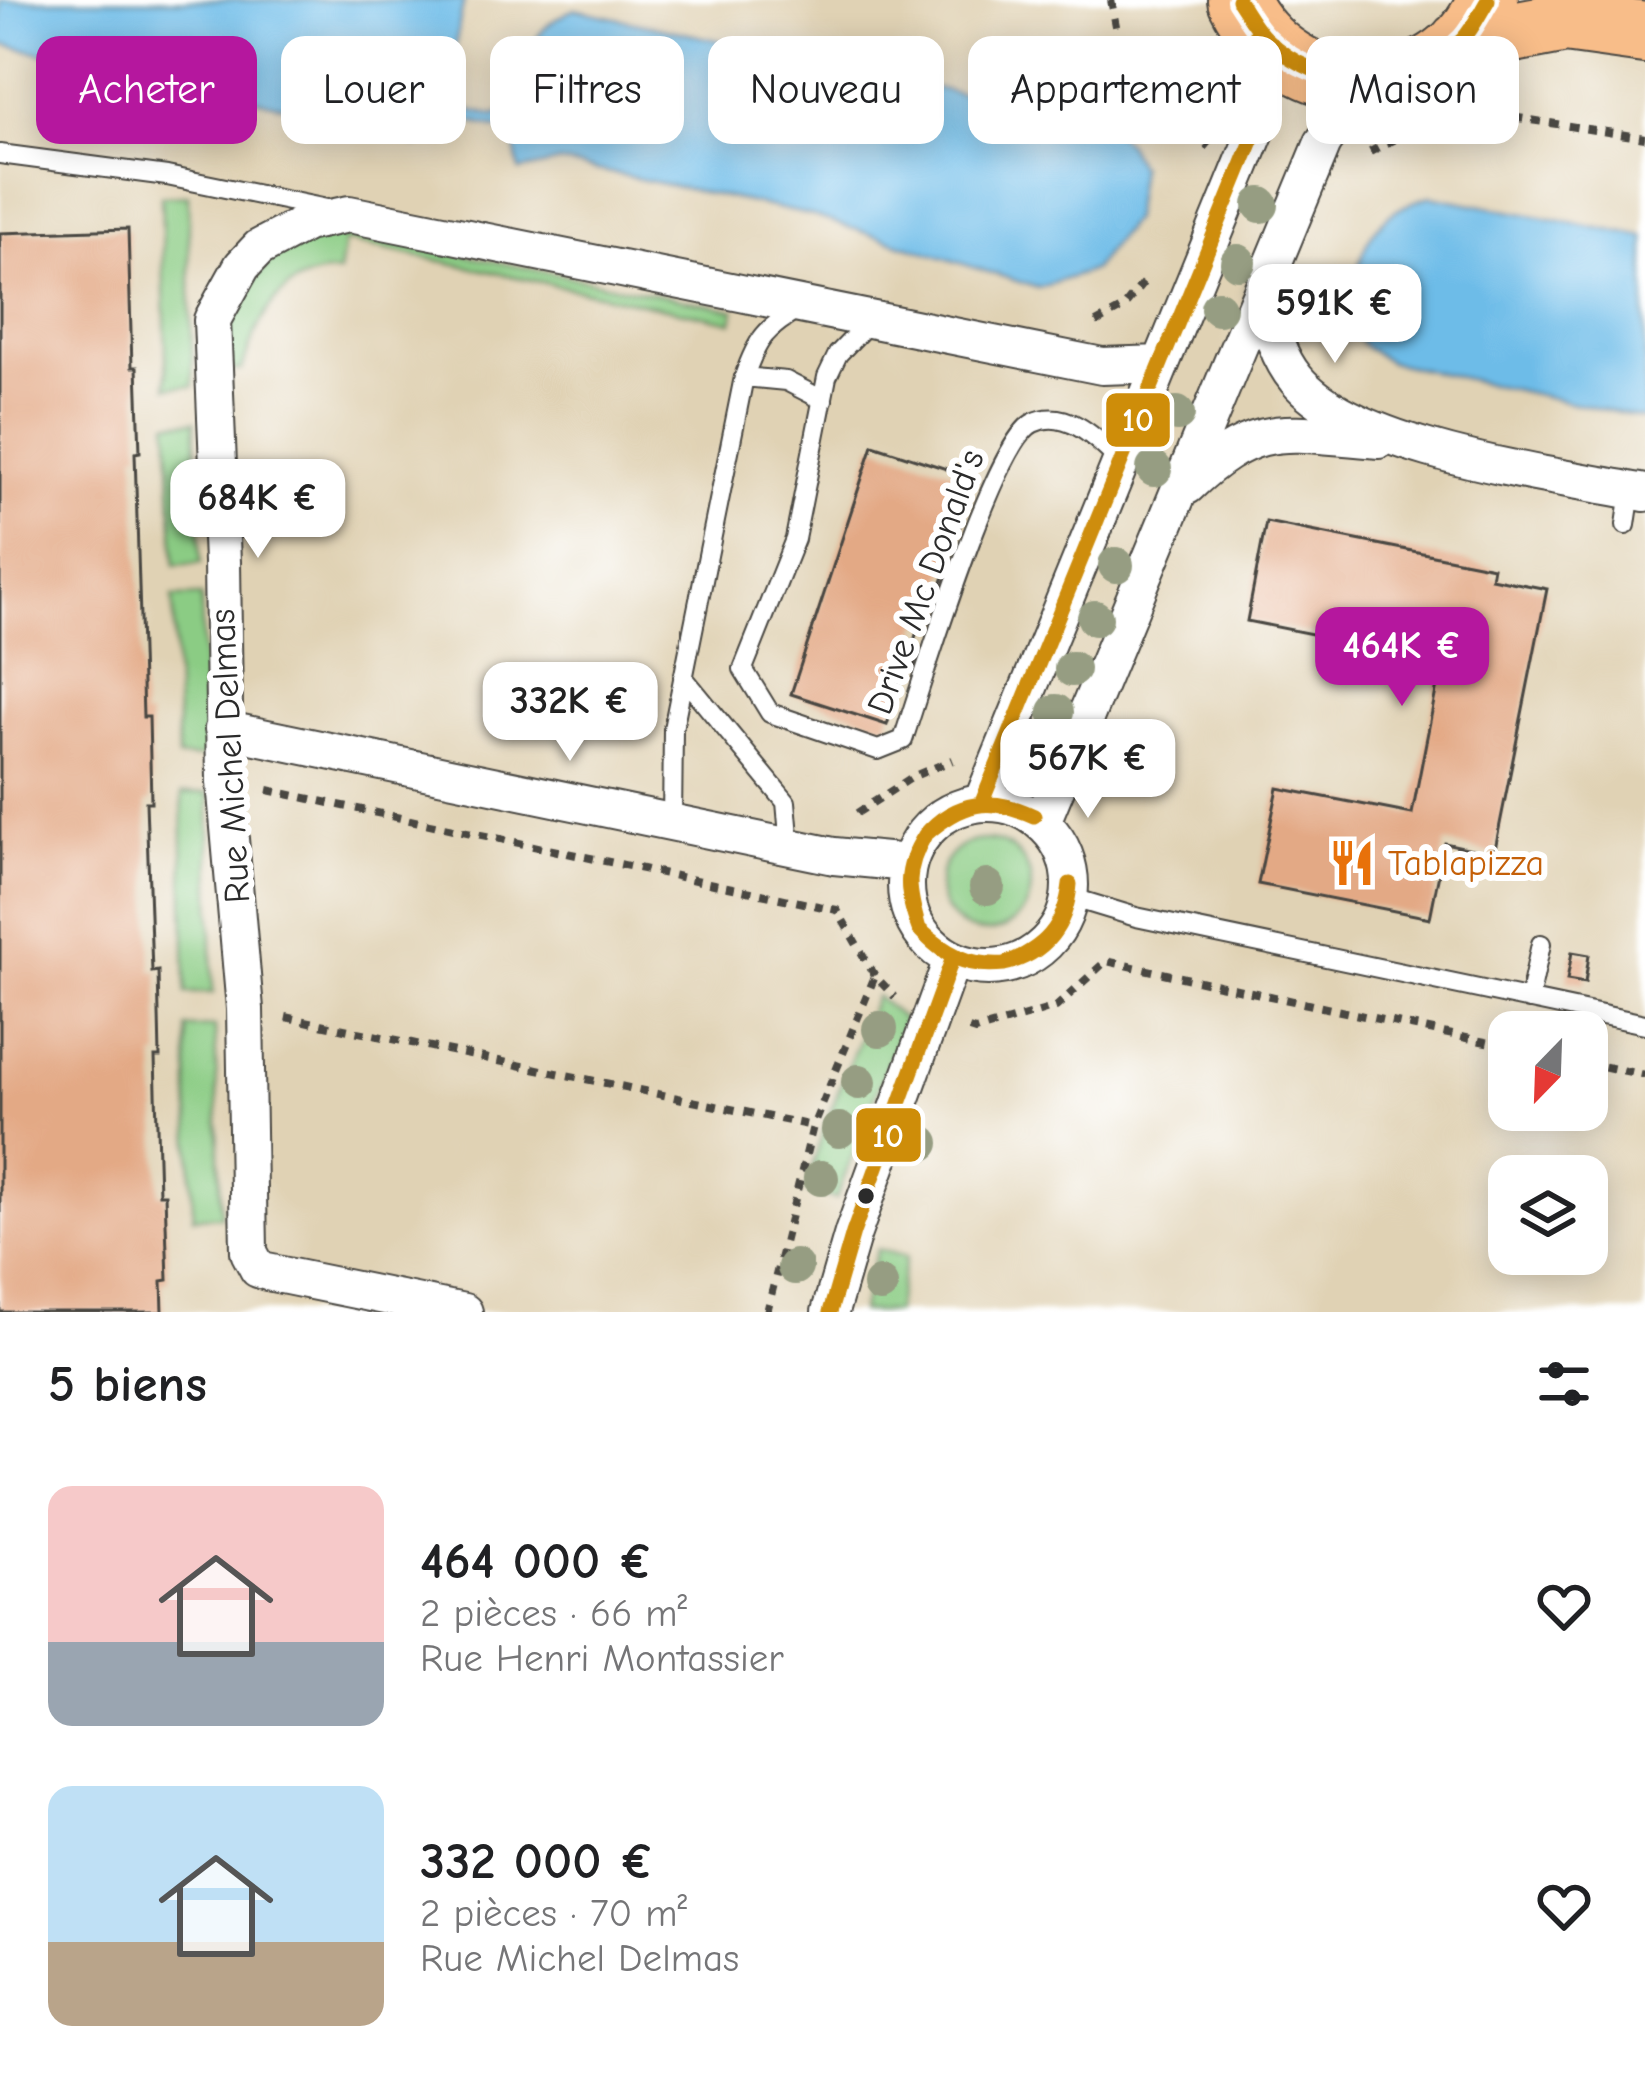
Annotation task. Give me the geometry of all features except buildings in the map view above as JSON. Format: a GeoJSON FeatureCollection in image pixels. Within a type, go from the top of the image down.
{"type":"FeatureCollection","features":[{"type":"Feature","properties":{"kind":"main road"},"geometry":{"type":"LineString","coordinates":[[1242,9],[1278,53],[1306,70]]}},
{"type":"Feature","properties":{"kind":"main road"},"geometry":{"type":"LineString","coordinates":[[1474,21],[1566,22],[1645,33]]}},
{"type":"Feature","properties":{"kind":"street"},"geometry":{"type":"LineString","coordinates":[[982,802],[1263,114],[1242,9]]}},
{"type":"Feature","properties":{"kind":"street"},"geometry":{"type":"LineString","coordinates":[[1042,822],[1323,144]]}},
{"type":"Feature","properties":{"kind":"street","name":"Rue Michel Delmas"},"geometry":{"type":"LineString","coordinates":[[464,1312],[267,1272],[251,1262],[245,1009],[225,782],[220,517],[212,397],[212,320],[242,266],[282,233],[349,214],[1102,366],[1161,364]]}},
{"type":"Feature","properties":{"kind":"street"},"geometry":{"type":"LineString","coordinates":[[1261,293],[1273,336],[1294,377],[1326,407],[1400,442]]}},
{"type":"Feature","properties":{"kind":"street"},"geometry":{"type":"LineString","coordinates":[[1175,497],[1217,457],[1246,440],[1277,433],[1400,442],[1634,503]]}},
{"type":"Feature","properties":{"kind":"street"},"geometry":{"type":"LineString","coordinates":[[223,729],[835,856],[908,863]]}},
{"type":"Feature","properties":{"kind":"street"},"geometry":{"type":"LineString","coordinates":[[982,802],[1018,808],[1042,822],[1060,844],[1070,869],[1070,897],[1063,921],[1048,943],[1003,967],[952,960],[933,946],[909,908],[908,863],[920,838],[939,818],[960,806],[982,802]]}},
{"type":"Feature","properties":{"kind":"street"},"geometry":{"type":"LineString","coordinates":[[830,1312],[853,1233],[952,960]]}},
{"type":"Feature","properties":{"kind":"lane"},"geometry":{"type":"LineString","coordinates":[[0,154],[167,176],[349,214]]}},
{"type":"Feature","properties":{"kind":"lane"},"geometry":{"type":"LineString","coordinates":[[672,823],[673,729],[744,377],[754,348],[773,323],[801,308]]}},
{"type":"Feature","properties":{"kind":"lane","name":"Drive Mc Donald's"},"geometry":{"type":"LineString","coordinates":[[870,321],[838,354],[823,400],[795,539],[743,669],[770,713],[878,750],[903,740],[961,563],[1014,441],[1034,422],[1061,420],[1091,433],[1121,463]]}},
{"type":"Feature","properties":{"kind":"lane"},"geometry":{"type":"LineString","coordinates":[[744,377],[786,381],[823,400]]}},
{"type":"Feature","properties":{"kind":"lane"},"geometry":{"type":"LineString","coordinates":[[683,677],[786,802],[790,847]]}},
{"type":"Feature","properties":{"kind":"lane"},"geometry":{"type":"LineString","coordinates":[[1070,897],[1136,916],[1645,1024]]}},
{"type":"Feature","properties":{"kind":"lane"},"geometry":{"type":"LineString","coordinates":[[1529,1000],[1541,944]]}},
{"type":"Feature","properties":{"kind":"path"},"geometry":{"type":"LineString","coordinates":[[1111,0],[1118,36]]}},
{"type":"Feature","properties":{"kind":"path"},"geometry":{"type":"LineString","coordinates":[[1519,118],[1645,138]]}},
{"type":"Feature","properties":{"kind":"path"},"geometry":{"type":"LineString","coordinates":[[1194,163],[1202,144]]}},
{"type":"Feature","properties":{"kind":"path"},"geometry":{"type":"LineString","coordinates":[[1204,144],[1245,163]]}},
{"type":"Feature","properties":{"kind":"path"},"geometry":{"type":"LineString","coordinates":[[1304,187],[1386,144]]}},
{"type":"Feature","properties":{"kind":"path"},"geometry":{"type":"LineString","coordinates":[[1102,366],[1090,326],[1123,308],[1148,278],[1155,259]]}},
{"type":"Feature","properties":{"kind":"path"},"geometry":{"type":"LineString","coordinates":[[821,906],[846,813],[863,813],[914,776],[958,758]]}},
{"type":"Feature","properties":{"kind":"path"},"geometry":{"type":"LineString","coordinates":[[225,782],[837,910],[875,976],[900,1003],[975,1031],[1056,1006],[1106,961],[1488,1043]]}},
{"type":"Feature","properties":{"kind":"path"},"geometry":{"type":"LineString","coordinates":[[767,1312],[813,1126],[875,976]]}},
{"type":"Feature","properties":{"kind":"path"},"geometry":{"type":"LineString","coordinates":[[245,1009],[813,1126]]}},
{"type":"Feature","properties":{"kind":"path"},"geometry":{"type":"LineString","coordinates":[[1608,1067],[1645,1075]]}},
{"type":"Feature","properties":{"kind":"shaded area"},"geometry":{"type":"Polygon","coordinates":[[[0,0],[1645,0],[1645,1312],[0,1312],[0,0]]]}},
{"type":"Feature","properties":{"kind":"green space"},"geometry":{"type":"Polygon","coordinates":[[[188,195],[193,386],[167,387],[161,196],[188,195]]]}},
{"type":"Feature","properties":{"kind":"green space"},"geometry":{"type":"Polygon","coordinates":[[[344,231],[735,310],[732,322],[344,241],[339,273],[319,274],[287,289],[264,317],[242,370],[222,370],[230,304],[283,248],[344,231]]]}},
{"type":"Feature","properties":{"kind":"green space"},"geometry":{"type":"Polygon","coordinates":[[[195,421],[201,563],[175,565],[168,423],[195,421]]]}},
{"type":"Feature","properties":{"kind":"green space"},"geometry":{"type":"Polygon","coordinates":[[[201,596],[206,757],[178,758],[173,597],[201,596]]]}},
{"type":"Feature","properties":{"kind":"green space"},"geometry":{"type":"Polygon","coordinates":[[[209,793],[213,993],[186,993],[182,794],[209,793]]]}},
{"type":"Feature","properties":{"kind":"green space"},"geometry":{"type":"Polygon","coordinates":[[[985,840],[1017,854],[1031,886],[1017,918],[985,932],[953,918],[939,886],[953,854],[985,840]]]}},
{"type":"Feature","properties":{"kind":"green space"},"geometry":{"type":"Polygon","coordinates":[[[876,996],[904,1020],[836,1199],[805,1191],[825,1125],[876,996]]]}},
{"type":"Feature","properties":{"kind":"green space"},"geometry":{"type":"Polygon","coordinates":[[[215,1027],[221,1216],[193,1217],[187,1028],[215,1027]]]}},
{"type":"Feature","properties":{"kind":"green space"},"geometry":{"type":"Polygon","coordinates":[[[877,1249],[906,1257],[895,1312],[860,1312],[877,1249]]]}},
{"type":"Feature","properties":{"kind":"water"},"geometry":{"type":"Polygon","coordinates":[[[0,0],[464,0],[458,36],[281,36],[281,105],[257,99],[257,36],[36,36],[36,52],[0,44],[0,0]]]}},
{"type":"Feature","properties":{"kind":"water"},"geometry":{"type":"Polygon","coordinates":[[[575,9],[708,38],[708,144],[944,144],[944,90],[968,95],[968,144],[1127,144],[1139,167],[1132,219],[1093,270],[1038,288],[814,216],[560,162],[520,171],[514,144],[684,144],[684,36],[538,36],[575,9]]]}},
{"type":"Feature","properties":{"kind":"water"},"geometry":{"type":"Polygon","coordinates":[[[466,105],[490,115],[490,127],[466,121],[466,105]]]}},
{"type":"Feature","properties":{"kind":"water"},"geometry":{"type":"Polygon","coordinates":[[[1431,196],[1645,237],[1645,419],[1390,362],[1363,346],[1347,317],[1369,240],[1391,214],[1431,196]]]}},
{"type":"Feature","properties":{"kind":"transit line","name":"10"},"geometry":{"type":"LineString","coordinates":[[1238,0],[1261,34],[1287,56],[1311,69],[1364,80],[1391,78],[1441,58],[1467,35],[1488,0]]}},
{"type":"Feature","properties":{"kind":"transit line","name":"10"},"geometry":{"type":"LineString","coordinates":[[982,802],[1263,114],[1256,32]]}},
{"type":"Feature","properties":{"kind":"transit line","name":"10"},"geometry":{"type":"LineString","coordinates":[[925,835],[949,814],[976,805],[1004,806],[1034,816]]}},
{"type":"Feature","properties":{"kind":"transit line","name":"10"},"geometry":{"type":"LineString","coordinates":[[925,835],[952,815],[976,806],[1003,806],[1034,816]]}},
{"type":"Feature","properties":{"kind":"transit line","name":"10"},"geometry":{"type":"LineString","coordinates":[[919,929],[908,881],[925,835]]}},
{"type":"Feature","properties":{"kind":"transit line","name":"10"},"geometry":{"type":"LineString","coordinates":[[919,929],[910,881],[925,835]]}},
{"type":"Feature","properties":{"kind":"transit line","name":"10"},"geometry":{"type":"LineString","coordinates":[[1004,964],[1050,934],[1063,913],[1070,884]]}},
{"type":"Feature","properties":{"kind":"transit line","name":"10"},"geometry":{"type":"LineString","coordinates":[[1004,964],[1031,953],[1051,936],[1064,913],[1070,884]]}},
{"type":"Feature","properties":{"kind":"transit line","name":"10"},"geometry":{"type":"LineString","coordinates":[[919,929],[958,956],[1004,964]]}},
{"type":"Feature","properties":{"kind":"transit line","name":"10"},"geometry":{"type":"LineString","coordinates":[[919,929],[957,959],[1004,964]]}},
{"type":"Feature","properties":{"kind":"transit line","name":"10"},"geometry":{"type":"LineString","coordinates":[[830,1312],[853,1233],[952,960]]}},
{"type":"Feature","properties":{"kind":"place","name":"Tablapizza"},"geometry":{"type":"Point","coordinates":[1352,863]}}]}
